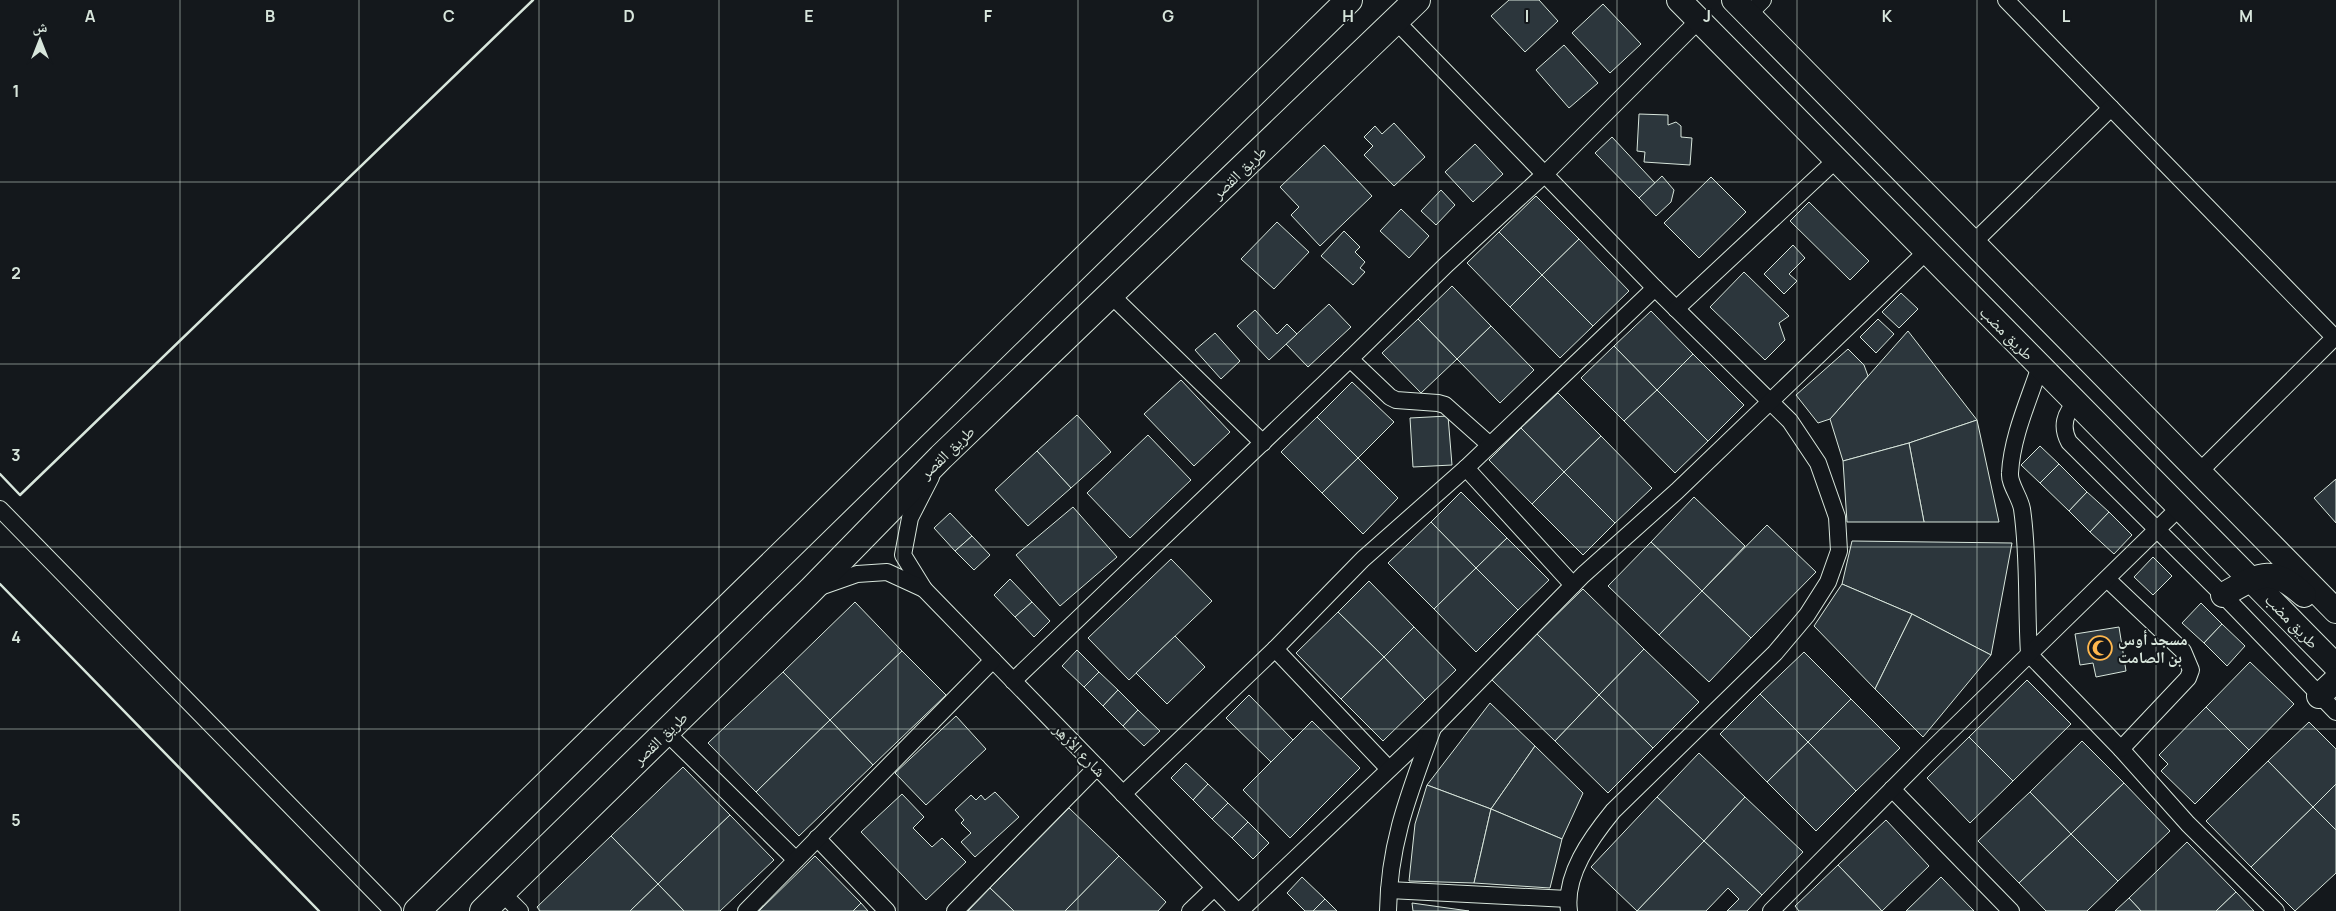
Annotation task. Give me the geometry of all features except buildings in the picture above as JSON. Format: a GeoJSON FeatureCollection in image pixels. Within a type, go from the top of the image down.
{"type":"FeatureCollection","features":[{"type":"Feature","properties":{"kind":"main road"},"geometry":{"type":"LineString","coordinates":[[417,911],[1349,0]]}},
{"type":"Feature","properties":{"kind":"main road","name":"طريق القصر"},"geometry":{"type":"LineString","coordinates":[[483,911],[811,590],[941,457],[1417,0]]}},
{"type":"Feature","properties":{"kind":"main road","name":"طريق مضب"},"geometry":{"type":"LineString","coordinates":[[1679,0],[2336,666]]}},
{"type":"Feature","properties":{"kind":"main road"},"geometry":{"type":"LineString","coordinates":[[1748,5],[1972,243],[2336,611]]}},
{"type":"Feature","properties":{"kind":"main road"},"geometry":{"type":"LineString","coordinates":[[2198,525],[2230,545],[2238,545],[2245,540],[2245,531],[2239,514]]}},
{"type":"Feature","properties":{"kind":"main road"},"geometry":{"type":"LineString","coordinates":[[2223,594],[2252,579],[2269,575],[2286,580],[2336,626]]}},
{"type":"Feature","properties":{"kind":"street"},"geometry":{"type":"LineString","coordinates":[[2006,0],[2335,338],[2198,472]]}},
{"type":"Feature","properties":{"kind":"street"},"geometry":{"type":"LineString","coordinates":[[1013,681],[1263,443],[1446,264],[1545,174],[1699,20]]}},
{"type":"Feature","properties":{"kind":"street"},"geometry":{"type":"LineString","coordinates":[[1388,890],[1568,905],[1574,870],[1600,827],[1613,811],[1775,653],[1806,615],[1828,582],[1839,551],[1837,517],[1818,463],[1790,421],[1655,288],[1396,21]]}},
{"type":"Feature","properties":{"kind":"street"},"geometry":{"type":"LineString","coordinates":[[1972,243],[2111,108]]}},
{"type":"Feature","properties":{"kind":"street"},"geometry":{"type":"LineString","coordinates":[[1676,308],[1837,159]]}},
{"type":"Feature","properties":{"kind":"street"},"geometry":{"type":"LineString","coordinates":[[1238,911],[1434,727],[1573,585],[1677,491],[1926,252]]}},
{"type":"Feature","properties":{"kind":"street"},"geometry":{"type":"LineString","coordinates":[[1123,794],[1275,649],[1363,559],[1466,468],[1655,288]]}},
{"type":"Feature","properties":{"kind":"street"},"geometry":{"type":"LineString","coordinates":[[1111,295],[1263,443]]}},
{"type":"Feature","properties":{"kind":"street"},"geometry":{"type":"LineString","coordinates":[[1350,359],[1390,397],[1396,400],[1438,403],[1445,406],[1490,445]]}},
{"type":"Feature","properties":{"kind":"street"},"geometry":{"type":"LineString","coordinates":[[2040,366],[2015,442],[2010,475],[2022,506],[2028,556],[2026,610],[2029,654],[2121,748],[2188,824],[2276,911]]}},
{"type":"Feature","properties":{"kind":"street"},"geometry":{"type":"LineString","coordinates":[[2077,402],[2067,412],[2065,418],[2064,431],[2068,442],[2223,594],[2328,688],[2336,712]]}},
{"type":"Feature","properties":{"kind":"street","name":"شارع الأزهر"},"geometry":{"type":"LineString","coordinates":[[941,457],[910,518],[904,544],[903,555],[924,589],[1238,911]]}},
{"type":"Feature","properties":{"kind":"street"},"geometry":{"type":"LineString","coordinates":[[1466,468],[1573,585]]}},
{"type":"Feature","properties":{"kind":"street"},"geometry":{"type":"LineString","coordinates":[[1771,911],[1892,789],[2180,507]]}},
{"type":"Feature","properties":{"kind":"street"},"geometry":{"type":"LineString","coordinates":[[0,509],[393,911]]}},
{"type":"Feature","properties":{"kind":"street","name":"شارع الأزهر"},"geometry":{"type":"LineString","coordinates":[[811,590],[857,574],[871,572],[887,572],[924,589]]}},
{"type":"Feature","properties":{"kind":"street"},"geometry":{"type":"LineString","coordinates":[[2107,579],[2183,651],[2191,670],[2188,678],[2121,748]]}},
{"type":"Feature","properties":{"kind":"street"},"geometry":{"type":"LineString","coordinates":[[1275,649],[1389,769]]}},
{"type":"Feature","properties":{"kind":"street"},"geometry":{"type":"LineString","coordinates":[[746,911],[993,660]]}},
{"type":"Feature","properties":{"kind":"street"},"geometry":{"type":"LineString","coordinates":[[1388,911],[1392,855],[1403,810],[1434,727]]}},
{"type":"Feature","properties":{"kind":"street"},"geometry":{"type":"LineString","coordinates":[[666,732],[796,860]]}},
{"type":"Feature","properties":{"kind":"street"},"geometry":{"type":"LineString","coordinates":[[955,911],[1097,767]]}},
{"type":"Feature","properties":{"kind":"street"},"geometry":{"type":"LineString","coordinates":[[1892,789],[2010,911]]}},
{"type":"Feature","properties":{"kind":"street"},"geometry":{"type":"LineString","coordinates":[[817,838],[887,911]]}},
{"type":"Feature","properties":{"kind":"street"},"geometry":{"type":"LineString","coordinates":[[1190,911],[1214,888]]}},
{"type":"Feature","properties":{"kind":"street"},"geometry":{"type":"LineString","coordinates":[[502,893],[520,911]]}},
{"type":"Feature","properties":{"kind":"wall"},"geometry":{"type":"LineString","coordinates":[[0,474],[20,495],[533,0]]}},
{"type":"Feature","properties":{"kind":"wall"},"geometry":{"type":"LineString","coordinates":[[0,584],[319,911]]}},
{"type":"Feature","properties":{"kind":"place","name":"مسجد أوس بن الصامت"},"geometry":{"type":"Point","coordinates":[2100,648]}}]}
